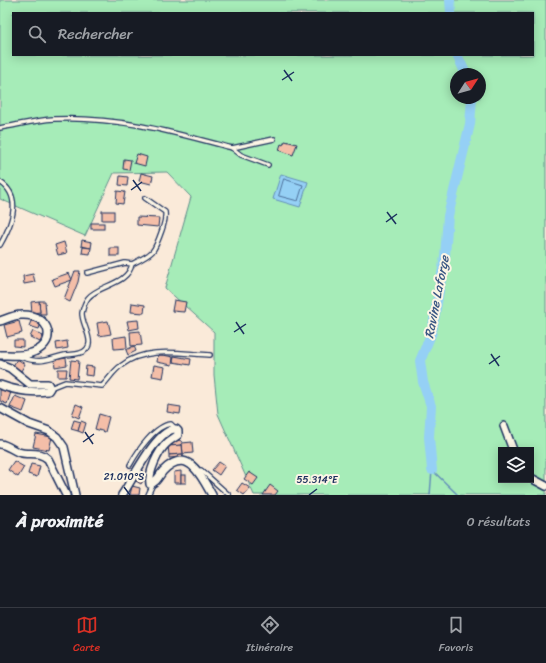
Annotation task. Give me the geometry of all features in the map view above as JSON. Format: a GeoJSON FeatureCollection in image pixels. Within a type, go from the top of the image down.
{"type":"FeatureCollection","features":[{"type":"Feature","properties":{"kind":"street"},"geometry":{"type":"LineString","coordinates":[[0,321],[21,315],[32,316],[43,321],[48,329],[46,345],[36,351],[27,355],[0,355]]}},
{"type":"Feature","properties":{"kind":"street"},"geometry":{"type":"LineString","coordinates":[[0,364],[10,368],[30,384],[48,384],[50,388],[48,391],[17,391],[0,384]]}},
{"type":"Feature","properties":{"kind":"street"},"geometry":{"type":"LineString","coordinates":[[0,408],[29,424],[50,431],[57,437],[64,447],[76,495]]}},
{"type":"Feature","properties":{"kind":"street"},"geometry":{"type":"LineString","coordinates":[[504,426],[512,447]]}},
{"type":"Feature","properties":{"kind":"street"},"geometry":{"type":"LineString","coordinates":[[122,495],[161,437],[172,428],[178,431],[178,436],[167,442],[161,450],[152,469],[150,484],[154,484],[164,470],[175,462],[184,461],[190,463],[198,471],[212,495]]}},
{"type":"Feature","properties":{"kind":"street"},"geometry":{"type":"LineString","coordinates":[[0,444],[26,454],[37,453],[43,455],[48,459],[66,495]]}},
{"type":"Feature","properties":{"kind":"street"},"geometry":{"type":"LineString","coordinates":[[534,480],[546,486]]}},
{"type":"Feature","properties":{"kind":"lane"},"geometry":{"type":"LineString","coordinates":[[0,128],[54,119],[96,120],[143,125],[232,148],[241,155],[268,165]]}},
{"type":"Feature","properties":{"kind":"lane"},"geometry":{"type":"LineString","coordinates":[[232,148],[274,139]]}},
{"type":"Feature","properties":{"kind":"lane"},"geometry":{"type":"LineString","coordinates":[[0,182],[9,190],[15,205],[0,245]]}},
{"type":"Feature","properties":{"kind":"lane"},"geometry":{"type":"LineString","coordinates":[[87,272],[125,262],[132,264],[148,256],[155,249],[166,221],[165,212],[145,198]]}},
{"type":"Feature","properties":{"kind":"lane"},"geometry":{"type":"LineString","coordinates":[[14,354],[34,361],[44,362],[66,355],[81,353],[88,349],[90,343],[82,314],[85,303],[89,297],[121,279],[131,271],[132,264]]}},
{"type":"Feature","properties":{"kind":"lane"},"geometry":{"type":"LineString","coordinates":[[50,388],[66,382],[102,386],[121,365],[134,357],[144,354],[156,353],[210,356]]}},
{"type":"Feature","properties":{"kind":"lane"},"geometry":{"type":"LineString","coordinates":[[130,465],[150,437],[166,424],[171,424],[176,429]]}},
{"type":"Feature","properties":{"kind":"lane"},"geometry":{"type":"LineString","coordinates":[[198,471],[201,470],[206,473],[229,495]]}},
{"type":"Feature","properties":{"kind":"lane"},"geometry":{"type":"LineString","coordinates":[[148,495],[154,484]]}},
{"type":"Feature","properties":{"kind":"green space"},"geometry":{"type":"Polygon","coordinates":[[[0,0],[546,0],[546,495],[254,495],[218,414],[214,375],[214,332],[165,288],[191,197],[167,172],[114,173],[85,236],[0,199],[0,0]]]}},
{"type":"Feature","properties":{"kind":"water"},"geometry":{"type":"Polygon","coordinates":[[[281,174],[308,182],[300,207],[273,199],[281,174]]]}},
{"type":"Feature","properties":{"kind":"building"},"geometry":{"type":"Polygon","coordinates":[[[285,141],[297,144],[293,155],[279,150],[281,144],[283,145],[285,141]]]}},
{"type":"Feature","properties":{"kind":"building"},"geometry":{"type":"Polygon","coordinates":[[[137,154],[147,157],[145,166],[134,163],[137,154]]]}},
{"type":"Feature","properties":{"kind":"building"},"geometry":{"type":"Polygon","coordinates":[[[124,159],[131,160],[129,170],[123,169],[124,159]]]}},
{"type":"Feature","properties":{"kind":"building"},"geometry":{"type":"Polygon","coordinates":[[[141,173],[153,176],[151,184],[139,181],[141,173]]]}},
{"type":"Feature","properties":{"kind":"building"},"geometry":{"type":"Polygon","coordinates":[[[120,176],[128,177],[127,186],[119,185],[120,176]]]}},
{"type":"Feature","properties":{"kind":"building"},"geometry":{"type":"Polygon","coordinates":[[[117,191],[125,192],[123,204],[116,203],[117,191]]]}},
{"type":"Feature","properties":{"kind":"building"},"geometry":{"type":"Polygon","coordinates":[[[102,211],[114,211],[114,220],[102,220],[102,211]]]}},
{"type":"Feature","properties":{"kind":"building"},"geometry":{"type":"Polygon","coordinates":[[[137,217],[159,218],[158,227],[137,225],[137,217]]]}},
{"type":"Feature","properties":{"kind":"building"},"geometry":{"type":"Polygon","coordinates":[[[91,223],[104,223],[104,229],[91,229],[91,223]]]}},
{"type":"Feature","properties":{"kind":"building"},"geometry":{"type":"Polygon","coordinates":[[[82,240],[92,242],[91,248],[81,246],[82,240]]]}},
{"type":"Feature","properties":{"kind":"building"},"geometry":{"type":"Polygon","coordinates":[[[64,242],[67,253],[58,255],[55,245],[64,242]]]}},
{"type":"Feature","properties":{"kind":"building"},"geometry":{"type":"Polygon","coordinates":[[[83,247],[91,248],[90,254],[82,253],[83,247]]]}},
{"type":"Feature","properties":{"kind":"building"},"geometry":{"type":"Polygon","coordinates":[[[110,248],[119,248],[119,256],[110,256],[110,248]]]}},
{"type":"Feature","properties":{"kind":"building"},"geometry":{"type":"Polygon","coordinates":[[[75,271],[80,271],[78,282],[70,302],[64,299],[75,271]]]}},
{"type":"Feature","properties":{"kind":"building"},"geometry":{"type":"Polygon","coordinates":[[[69,273],[72,280],[55,286],[52,279],[69,273]]]}},
{"type":"Feature","properties":{"kind":"building"},"geometry":{"type":"Polygon","coordinates":[[[33,274],[35,282],[24,284],[23,276],[33,274]]]}},
{"type":"Feature","properties":{"kind":"building"},"geometry":{"type":"Polygon","coordinates":[[[174,300],[186,302],[184,312],[172,311],[174,300]]]}},
{"type":"Feature","properties":{"kind":"building"},"geometry":{"type":"Polygon","coordinates":[[[39,301],[45,301],[46,314],[40,314],[39,301]]]}},
{"type":"Feature","properties":{"kind":"building"},"geometry":{"type":"Polygon","coordinates":[[[39,301],[40,312],[32,313],[31,302],[39,301]]]}},
{"type":"Feature","properties":{"kind":"building"},"geometry":{"type":"Polygon","coordinates":[[[132,303],[145,305],[144,313],[131,312],[132,303]]]}},
{"type":"Feature","properties":{"kind":"building"},"geometry":{"type":"Polygon","coordinates":[[[138,320],[139,328],[129,330],[127,321],[138,320]]]}},
{"type":"Feature","properties":{"kind":"building"},"geometry":{"type":"Polygon","coordinates":[[[19,321],[22,333],[7,337],[4,325],[19,321]]]}},
{"type":"Feature","properties":{"kind":"building"},"geometry":{"type":"Polygon","coordinates":[[[31,321],[41,323],[39,329],[29,326],[31,321]]]}},
{"type":"Feature","properties":{"kind":"building"},"geometry":{"type":"Polygon","coordinates":[[[108,321],[111,334],[99,336],[97,323],[108,321]]]}},
{"type":"Feature","properties":{"kind":"building"},"geometry":{"type":"Polygon","coordinates":[[[33,331],[43,336],[40,342],[30,337],[33,331]]]}},
{"type":"Feature","properties":{"kind":"building"},"geometry":{"type":"Polygon","coordinates":[[[140,331],[142,345],[131,346],[130,332],[140,331]]]}},
{"type":"Feature","properties":{"kind":"building"},"geometry":{"type":"Polygon","coordinates":[[[126,336],[127,348],[114,349],[113,338],[126,336]]]}},
{"type":"Feature","properties":{"kind":"building"},"geometry":{"type":"Polygon","coordinates":[[[14,340],[23,340],[23,347],[14,346],[14,340]]]}},
{"type":"Feature","properties":{"kind":"building"},"geometry":{"type":"Polygon","coordinates":[[[67,341],[68,348],[57,350],[56,343],[67,341]]]}},
{"type":"Feature","properties":{"kind":"building"},"geometry":{"type":"Polygon","coordinates":[[[134,346],[136,351],[128,355],[126,350],[134,346]]]}},
{"type":"Feature","properties":{"kind":"building"},"geometry":{"type":"Polygon","coordinates":[[[158,354],[173,357],[172,365],[157,362],[158,354]]]}},
{"type":"Feature","properties":{"kind":"building"},"geometry":{"type":"Polygon","coordinates":[[[174,356],[191,359],[190,365],[173,362],[174,356]]]}},
{"type":"Feature","properties":{"kind":"building"},"geometry":{"type":"Polygon","coordinates":[[[66,358],[67,365],[55,367],[54,360],[66,358]]]}},
{"type":"Feature","properties":{"kind":"building"},"geometry":{"type":"Polygon","coordinates":[[[17,359],[25,364],[21,371],[13,366],[17,359]]]}},
{"type":"Feature","properties":{"kind":"building"},"geometry":{"type":"Polygon","coordinates":[[[71,360],[79,361],[77,379],[69,378],[71,360]]]}},
{"type":"Feature","properties":{"kind":"building"},"geometry":{"type":"Polygon","coordinates":[[[154,365],[165,367],[163,378],[152,376],[154,365]]]}},
{"type":"Feature","properties":{"kind":"building"},"geometry":{"type":"Polygon","coordinates":[[[86,366],[94,367],[93,376],[85,375],[86,366]]]}},
{"type":"Feature","properties":{"kind":"building"},"geometry":{"type":"Polygon","coordinates":[[[58,369],[67,369],[66,377],[58,377],[58,369]]]}},
{"type":"Feature","properties":{"kind":"building"},"geometry":{"type":"Polygon","coordinates":[[[0,388],[11,392],[7,404],[0,401],[0,388]]]}},
{"type":"Feature","properties":{"kind":"building"},"geometry":{"type":"Polygon","coordinates":[[[15,396],[27,401],[23,412],[10,407],[15,396]]]}},
{"type":"Feature","properties":{"kind":"building"},"geometry":{"type":"Polygon","coordinates":[[[76,404],[83,407],[79,418],[72,415],[76,404]]]}},
{"type":"Feature","properties":{"kind":"building"},"geometry":{"type":"Polygon","coordinates":[[[168,405],[181,407],[180,414],[167,412],[168,405]]]}},
{"type":"Feature","properties":{"kind":"building"},"geometry":{"type":"Polygon","coordinates":[[[99,414],[109,417],[105,432],[95,429],[99,414]]]}},
{"type":"Feature","properties":{"kind":"building"},"geometry":{"type":"Polygon","coordinates":[[[74,420],[81,422],[78,431],[71,429],[74,420]]]}},
{"type":"Feature","properties":{"kind":"building"},"geometry":{"type":"Polygon","coordinates":[[[81,421],[86,423],[83,433],[78,431],[81,421]]]}},
{"type":"Feature","properties":{"kind":"building"},"geometry":{"type":"Polygon","coordinates":[[[36,434],[52,437],[49,450],[33,447],[36,434]]]}},
{"type":"Feature","properties":{"kind":"building"},"geometry":{"type":"Polygon","coordinates":[[[181,440],[182,445],[172,446],[171,441],[181,440]]]}},
{"type":"Feature","properties":{"kind":"building"},"geometry":{"type":"Polygon","coordinates":[[[192,442],[193,453],[183,454],[182,443],[192,442]]]}},
{"type":"Feature","properties":{"kind":"building"},"geometry":{"type":"Polygon","coordinates":[[[182,445],[183,454],[169,455],[168,446],[182,445]]]}},
{"type":"Feature","properties":{"kind":"building"},"geometry":{"type":"Polygon","coordinates":[[[183,454],[183,457],[169,458],[169,455],[183,454]]]}},
{"type":"Feature","properties":{"kind":"building"},"geometry":{"type":"Polygon","coordinates":[[[14,461],[24,467],[18,477],[8,470],[14,461]]]}},
{"type":"Feature","properties":{"kind":"building"},"geometry":{"type":"Polygon","coordinates":[[[219,462],[225,466],[219,475],[212,470],[219,462]]]}},
{"type":"Feature","properties":{"kind":"building"},"geometry":{"type":"Polygon","coordinates":[[[31,464],[40,466],[37,477],[28,474],[31,464]]]}},
{"type":"Feature","properties":{"kind":"building"},"geometry":{"type":"Polygon","coordinates":[[[140,471],[147,475],[141,484],[134,480],[140,471]]]}},
{"type":"Feature","properties":{"kind":"building"},"geometry":{"type":"Polygon","coordinates":[[[181,471],[181,483],[174,483],[174,472],[181,471]]]}},
{"type":"Feature","properties":{"kind":"building"},"geometry":{"type":"Polygon","coordinates":[[[249,472],[258,478],[253,485],[244,479],[249,472]]]}},
{"type":"Feature","properties":{"kind":"building"},"geometry":{"type":"Polygon","coordinates":[[[181,475],[186,475],[186,483],[181,483],[181,475]]]}},
{"type":"Feature","properties":{"kind":"building"},"geometry":{"type":"Polygon","coordinates":[[[242,483],[250,488],[244,495],[237,490],[242,483]]]}},
{"type":"Feature","properties":{"kind":"building"},"geometry":{"type":"Polygon","coordinates":[[[270,485],[278,491],[275,495],[263,495],[270,485]]]}},
{"type":"Feature","properties":{"kind":"building"},"geometry":{"type":"Polygon","coordinates":[[[132,486],[140,488],[139,495],[130,495],[132,486]]]}},
{"type":"Feature","properties":{"kind":"waterway","name":"Ravine Laforge"},"geometry":{"type":"LineString","coordinates":[[450,0],[451,12]]}},
{"type":"Feature","properties":{"kind":"waterway","name":"Ravine Laforge"},"geometry":{"type":"LineString","coordinates":[[457,56],[463,68]]}},
{"type":"Feature","properties":{"kind":"waterway","name":"Ravine Laforge"},"geometry":{"type":"LineString","coordinates":[[432,470],[429,437],[431,406],[423,382],[420,361],[432,332],[445,256],[448,216],[470,124],[472,104]]}},
{"type":"Feature","properties":{"kind":"waterway"},"geometry":{"type":"LineString","coordinates":[[432,470],[458,495]]}},
{"type":"Feature","properties":{"kind":"waterway","name":"Ravine Laforge"},"geometry":{"type":"LineString","coordinates":[[430,495],[432,470]]}}]}
